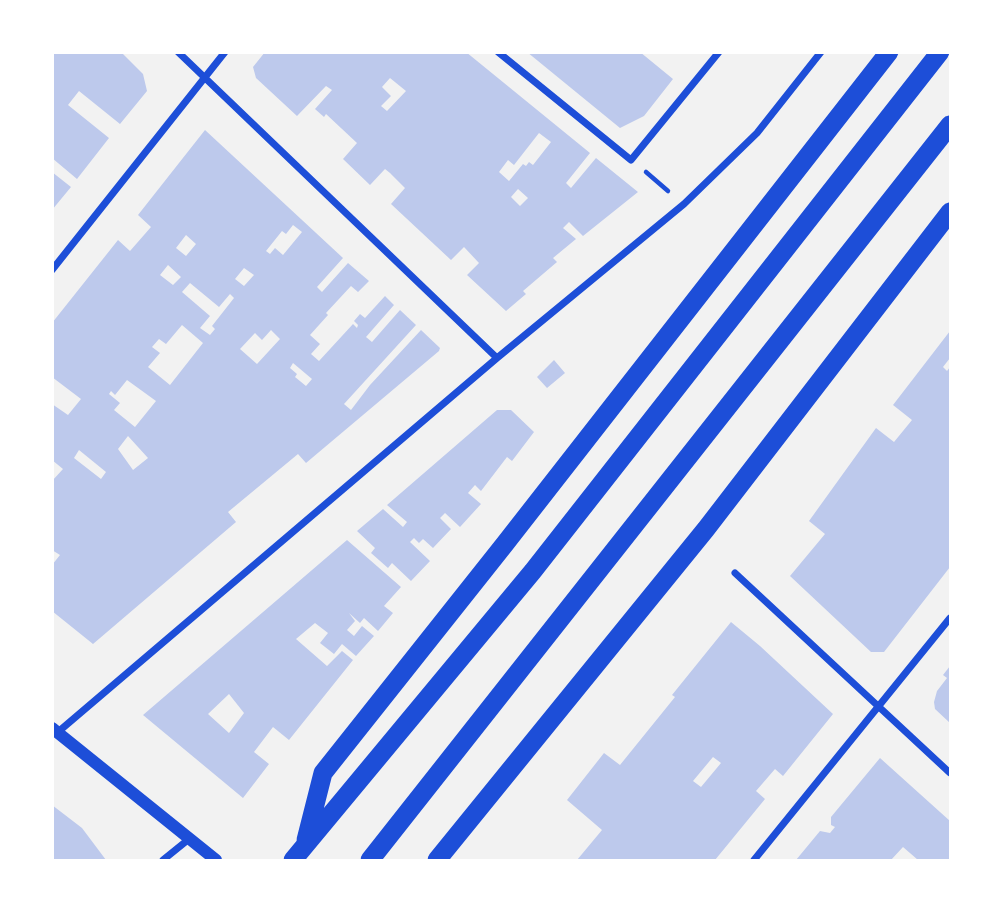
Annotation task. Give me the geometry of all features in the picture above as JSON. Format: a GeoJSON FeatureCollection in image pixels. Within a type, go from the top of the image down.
{"type":"FeatureCollection","features":[{"type":"Feature","properties":{"kind":"highway"},"geometry":{"type":"LineString","coordinates":[[299,854],[323,773],[889,52]]}},
{"type":"Feature","properties":{"kind":"highway"},"geometry":{"type":"LineString","coordinates":[[299,854],[533,571],[940,52]]}},
{"type":"Feature","properties":{"kind":"highway"},"geometry":{"type":"LineString","coordinates":[[370,860],[950,125]]}},
{"type":"Feature","properties":{"kind":"highway"},"geometry":{"type":"LineString","coordinates":[[437,860],[706,529],[950,212]]}},
{"type":"Feature","properties":{"kind":"street"},"geometry":{"type":"LineString","coordinates":[[178,52],[497,358]]}},
{"type":"Feature","properties":{"kind":"street"},"geometry":{"type":"LineString","coordinates":[[52,270],[225,52]]}},
{"type":"Feature","properties":{"kind":"street"},"geometry":{"type":"LineString","coordinates":[[498,52],[631,160],[719,52]]}},
{"type":"Feature","properties":{"kind":"street"},"geometry":{"type":"LineString","coordinates":[[214,859],[55,730],[684,204],[757,133],[821,52]]}},
{"type":"Feature","properties":{"kind":"street"},"geometry":{"type":"LineString","coordinates":[[735,573],[950,773]]}},
{"type":"Feature","properties":{"kind":"street"},"geometry":{"type":"LineString","coordinates":[[754,860],[950,618]]}},
{"type":"Feature","properties":{"kind":"street"},"geometry":{"type":"LineString","coordinates":[[163,860],[189,839]]}},
{"type":"Feature","properties":{"kind":"path"},"geometry":{"type":"LineString","coordinates":[[631,160],[684,204]]}},
{"type":"Feature","properties":{"kind":"building"},"geometry":{"type":"Polygon","coordinates":[[[52,52],[121,52],[143,74],[147,91],[120,124],[79,91],[68,105],[109,138],[77,179],[52,158],[52,52]]]}},
{"type":"Feature","properties":{"kind":"building"},"geometry":{"type":"Polygon","coordinates":[[[265,52],[466,52],[590,153],[566,183],[571,188],[596,158],[638,192],[583,236],[569,222],[563,228],[576,239],[553,258],[557,262],[523,291],[526,294],[506,311],[467,275],[479,263],[464,247],[451,260],[391,204],[405,188],[390,173],[385,169],[370,185],[343,159],[357,143],[326,114],[324,117],[315,109],[332,90],[326,86],[297,116],[256,78],[253,67],[265,52]],[[390,78],[382,87],[391,96],[381,106],[387,111],[406,91],[390,78]],[[539,133],[514,165],[508,160],[499,172],[509,181],[523,164],[526,166],[529,162],[533,165],[551,142],[539,133]],[[518,189],[511,197],[520,206],[528,198],[518,189]]]}},
{"type":"Feature","properties":{"kind":"building"},"geometry":{"type":"Polygon","coordinates":[[[527,52],[640,52],[673,79],[644,116],[620,128],[527,52]]]}},
{"type":"Feature","properties":{"kind":"building"},"geometry":{"type":"Polygon","coordinates":[[[205,130],[343,258],[317,287],[322,292],[348,263],[369,281],[358,292],[351,286],[326,313],[328,315],[310,335],[320,344],[311,354],[319,361],[353,324],[357,328],[358,325],[354,321],[360,314],[365,318],[385,296],[394,305],[366,337],[372,342],[400,310],[416,325],[344,404],[351,410],[370,385],[421,330],[440,348],[306,463],[298,454],[228,512],[236,522],[93,644],[52,611],[52,565],[60,555],[52,550],[52,481],[63,469],[52,460],[52,404],[68,415],[81,399],[52,377],[52,323],[118,240],[130,251],[151,227],[138,215],[205,130]],[[293,225],[286,234],[282,231],[266,251],[270,254],[275,248],[283,255],[302,232],[293,225]],[[186,235],[176,248],[186,256],[196,244],[186,235]],[[168,265],[160,275],[173,285],[181,277],[168,265]],[[244,268],[235,279],[244,286],[254,275],[244,268]],[[190,283],[182,292],[210,316],[200,328],[210,335],[215,329],[212,326],[234,298],[230,294],[219,307],[190,283]],[[182,325],[166,344],[159,339],[152,347],[160,353],[148,367],[170,385],[203,343],[182,325]],[[271,330],[262,340],[255,333],[240,349],[257,364],[280,339],[271,330]],[[293,363],[290,368],[297,374],[295,377],[306,386],[312,379],[293,363]],[[127,380],[115,395],[111,391],[109,394],[120,403],[114,410],[135,427],[156,401],[127,380]],[[128,436],[118,449],[133,470],[148,458],[128,436]],[[79,450],[74,458],[101,479],[106,472],[79,450]]]}},
{"type":"Feature","properties":{"kind":"building"},"geometry":{"type":"Polygon","coordinates":[[[52,172],[71,187],[52,210],[52,172]]]}},
{"type":"Feature","properties":{"kind":"building"},"geometry":{"type":"Polygon","coordinates":[[[950,331],[950,358],[943,367],[947,371],[950,367],[950,567],[884,652],[871,652],[790,576],[825,534],[809,521],[876,428],[894,442],[912,420],[893,405],[950,331]]]}},
{"type":"Feature","properties":{"kind":"building"},"geometry":{"type":"Polygon","coordinates":[[[554,360],[565,373],[547,388],[537,377],[554,360]]]}},
{"type":"Feature","properties":{"kind":"building"},"geometry":{"type":"Polygon","coordinates":[[[497,410],[511,410],[534,432],[512,461],[507,457],[481,491],[475,485],[468,493],[481,504],[460,527],[445,513],[440,518],[451,529],[433,548],[423,539],[419,543],[414,538],[410,542],[430,561],[411,581],[392,563],[388,568],[371,553],[375,548],[357,531],[383,509],[403,527],[407,522],[387,505],[497,410]]]}},
{"type":"Feature","properties":{"kind":"building"},"geometry":{"type":"Polygon","coordinates":[[[347,540],[401,587],[384,606],[393,613],[378,631],[364,618],[360,623],[349,613],[355,621],[347,630],[354,636],[362,626],[374,636],[356,656],[342,644],[334,654],[320,643],[328,633],[315,623],[296,639],[327,666],[342,651],[353,660],[289,740],[273,727],[254,752],[269,764],[243,798],[143,715],[347,540]],[[229,694],[208,714],[229,733],[244,713],[229,694]]]}},
{"type":"Feature","properties":{"kind":"building"},"geometry":{"type":"Polygon","coordinates":[[[731,622],[833,714],[783,776],[775,769],[756,791],[765,799],[715,860],[577,860],[602,830],[567,800],[604,753],[620,765],[675,697],[672,695],[731,622]],[[713,757],[693,781],[701,787],[721,763],[713,757]]]}},
{"type":"Feature","properties":{"kind":"building"},"geometry":{"type":"Polygon","coordinates":[[[950,666],[950,723],[935,709],[934,702],[937,691],[947,678],[943,675],[950,666]]]}},
{"type":"Feature","properties":{"kind":"building"},"geometry":{"type":"Polygon","coordinates":[[[880,758],[950,821],[950,860],[918,860],[903,847],[891,860],[796,860],[820,831],[830,833],[835,827],[831,825],[831,817],[880,758]]]}},
{"type":"Feature","properties":{"kind":"building"},"geometry":{"type":"Polygon","coordinates":[[[52,805],[82,828],[106,860],[52,860],[52,805]]]}}]}
